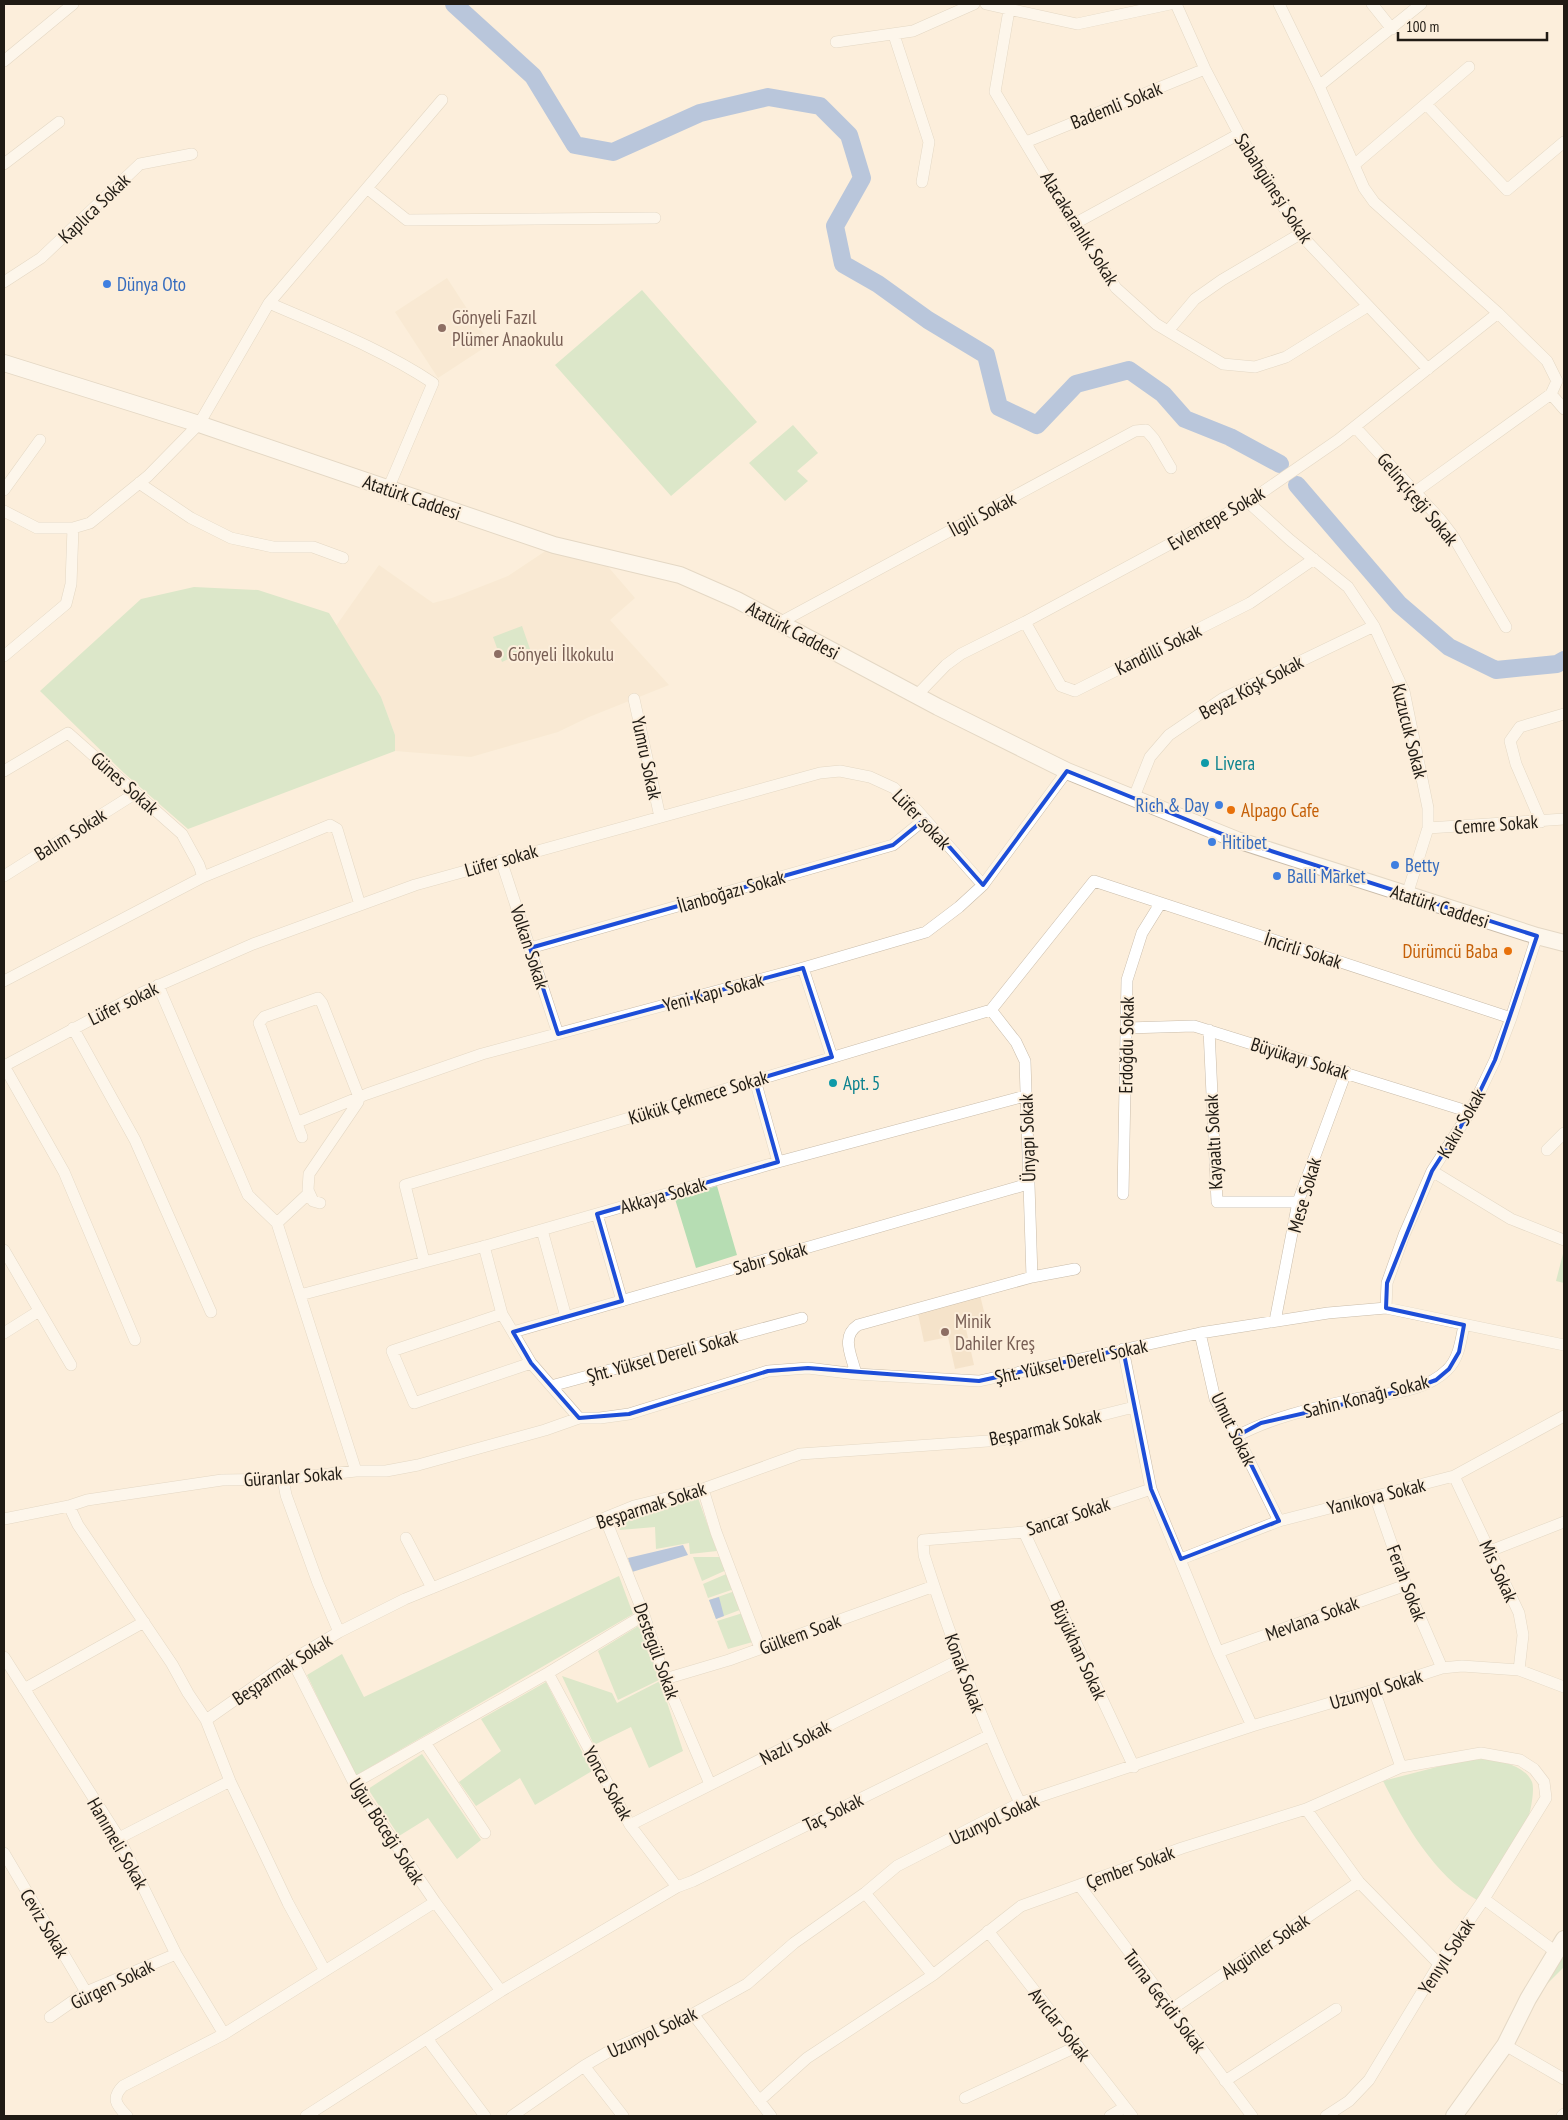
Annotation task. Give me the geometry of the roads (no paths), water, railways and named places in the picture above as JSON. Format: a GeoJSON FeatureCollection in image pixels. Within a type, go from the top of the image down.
{"type":"FeatureCollection","features":[{"type":"Feature","properties":{"kind":"main road","name":"Atatürk Caddesi"},"geometry":{"type":"LineString","coordinates":[[4,363],[199,424],[554,545],[680,575],[737,600],[917,695],[1067,771],[1237,840],[1564,943]]}},
{"type":"Feature","properties":{"kind":"main road"},"geometry":{"type":"LineString","coordinates":[[1454,2116],[1505,2045],[1528,1998],[1560,1946]]}},
{"type":"Feature","properties":{"kind":"street"},"geometry":{"type":"LineString","coordinates":[[4,61],[72,4]]}},
{"type":"Feature","properties":{"kind":"street"},"geometry":{"type":"LineString","coordinates":[[836,42],[913,31],[974,4]]}},
{"type":"Feature","properties":{"kind":"street"},"geometry":{"type":"LineString","coordinates":[[986,4],[1077,24],[1170,4]]}},
{"type":"Feature","properties":{"kind":"street","name":"Sabahgüneşi Sokak"},"geometry":{"type":"LineString","coordinates":[[1176,4],[1205,69],[1239,134],[1300,234],[1428,369]]}},
{"type":"Feature","properties":{"kind":"street"},"geometry":{"type":"LineString","coordinates":[[1279,4],[1319,86],[1364,188],[1374,202],[1498,313],[1546,361],[1557,381],[1550,394],[1415,492]]}},
{"type":"Feature","properties":{"kind":"street"},"geometry":{"type":"LineString","coordinates":[[1372,4],[1392,29]]}},
{"type":"Feature","properties":{"kind":"street"},"geometry":{"type":"LineString","coordinates":[[1319,86],[1422,4]]}},
{"type":"Feature","properties":{"kind":"street","name":"Alacakaranlık Sokak"},"geometry":{"type":"LineString","coordinates":[[1009,10],[995,92],[1074,224],[1116,288],[1156,324],[1223,364],[1255,367],[1286,357],[1368,306]]}},
{"type":"Feature","properties":{"kind":"street"},"geometry":{"type":"LineString","coordinates":[[894,35],[929,142],[922,182]]}},
{"type":"Feature","properties":{"kind":"street"},"geometry":{"type":"LineString","coordinates":[[1354,165],[1469,67]]}},
{"type":"Feature","properties":{"kind":"street","name":"Bademli Sokak"},"geometry":{"type":"LineString","coordinates":[[1026,142],[1205,69]]}},
{"type":"Feature","properties":{"kind":"street"},"geometry":{"type":"LineString","coordinates":[[4,511],[37,528],[73,528],[90,523],[139,483],[199,424],[269,303],[368,190],[442,100]]}},
{"type":"Feature","properties":{"kind":"street"},"geometry":{"type":"LineString","coordinates":[[1426,104],[1507,190],[1564,142]]}},
{"type":"Feature","properties":{"kind":"street"},"geometry":{"type":"LineString","coordinates":[[4,164],[58,122]]}},
{"type":"Feature","properties":{"kind":"street"},"geometry":{"type":"LineString","coordinates":[[1074,224],[1239,134]]}},
{"type":"Feature","properties":{"kind":"street","name":"Kaplıca Sokak"},"geometry":{"type":"LineString","coordinates":[[4,282],[41,258],[140,164],[192,154]]}},
{"type":"Feature","properties":{"kind":"street"},"geometry":{"type":"LineString","coordinates":[[368,190],[407,220],[655,218]]}},
{"type":"Feature","properties":{"kind":"street"},"geometry":{"type":"LineString","coordinates":[[1168,331],[1195,299],[1222,280],[1300,234]]}},
{"type":"Feature","properties":{"kind":"street"},"geometry":{"type":"LineString","coordinates":[[269,303],[354,341],[401,364],[433,383],[388,489]]}},
{"type":"Feature","properties":{"kind":"street","name":"Evlentepe Sokak"},"geometry":{"type":"LineString","coordinates":[[917,695],[953,660],[1248,502],[1355,426],[1498,313]]}},
{"type":"Feature","properties":{"kind":"street"},"geometry":{"type":"LineString","coordinates":[[1550,394],[1564,409]]}},
{"type":"Feature","properties":{"kind":"street","name":"Gelinçiçeği Sokak"},"geometry":{"type":"LineString","coordinates":[[1355,426],[1453,536],[1506,627]]}},
{"type":"Feature","properties":{"kind":"street","name":"İlgili Sokak"},"geometry":{"type":"LineString","coordinates":[[779,623],[1135,431],[1146,430],[1154,439],[1172,468]]}},
{"type":"Feature","properties":{"kind":"street"},"geometry":{"type":"LineString","coordinates":[[4,490],[40,440]]}},
{"type":"Feature","properties":{"kind":"street"},"geometry":{"type":"LineString","coordinates":[[139,483],[192,518],[231,538],[273,547],[313,547],[343,558]]}},
{"type":"Feature","properties":{"kind":"street","name":"Kuzucuk Sokak"},"geometry":{"type":"LineString","coordinates":[[1248,502],[1348,587],[1374,626],[1404,691],[1428,808],[1428,828],[1407,895]]}},
{"type":"Feature","properties":{"kind":"street"},"geometry":{"type":"LineString","coordinates":[[4,656],[66,604],[72,584],[73,528]]}},
{"type":"Feature","properties":{"kind":"street","name":"Kandilli Sokak"},"geometry":{"type":"LineString","coordinates":[[1025,622],[1061,686],[1074,691],[1250,603],[1314,559]]}},
{"type":"Feature","properties":{"kind":"street","name":"Beyaz Köşk Sokak"},"geometry":{"type":"LineString","coordinates":[[1134,797],[1150,756],[1169,735],[1222,699],[1374,626]]}},
{"type":"Feature","properties":{"kind":"street","name":"Yumru Sokak"},"geometry":{"type":"LineString","coordinates":[[634,699],[660,816]]}},
{"type":"Feature","properties":{"kind":"street"},"geometry":{"type":"LineString","coordinates":[[1541,822],[1516,764],[1510,741],[1520,727],[1564,714]]}},
{"type":"Feature","properties":{"kind":"street","name":"Günes Sokak"},"geometry":{"type":"LineString","coordinates":[[4,771],[68,733],[182,834],[199,865],[203,877]]}},
{"type":"Feature","properties":{"kind":"street","name":"Lüfer sokak"},"geometry":{"type":"LineString","coordinates":[[4,1066],[73,1028],[158,985],[253,944],[415,885],[820,773],[840,770],[870,777],[894,788],[925,819],[983,885]]}},
{"type":"Feature","properties":{"kind":"street","name":"Yeni Kapı Sokak"},"geometry":{"type":"LineString","coordinates":[[298,1122],[359,1097],[482,1054],[802,968],[926,932],[983,885],[1067,771]]}},
{"type":"Feature","properties":{"kind":"street","name":"Balım Sokak"},"geometry":{"type":"LineString","coordinates":[[4,876],[136,793]]}},
{"type":"Feature","properties":{"kind":"street","name":"İlanboğazı Sokak"},"geometry":{"type":"LineString","coordinates":[[530,948],[893,845],[925,819]]}},
{"type":"Feature","properties":{"kind":"street","name":"Cemre Sokak"},"geometry":{"type":"LineString","coordinates":[[1428,828],[1564,819]]}},
{"type":"Feature","properties":{"kind":"street"},"geometry":{"type":"LineString","coordinates":[[4,981],[203,877],[330,825],[337,829],[360,905]]}},
{"type":"Feature","properties":{"kind":"street","name":"Volkan Sokak"},"geometry":{"type":"LineString","coordinates":[[502,860],[558,1034]]}},
{"type":"Feature","properties":{"kind":"street","name":"İncirli Sokak"},"geometry":{"type":"LineString","coordinates":[[991,1010],[1094,881],[1511,1018]]}},
{"type":"Feature","properties":{"kind":"street","name":"Erdoğdu Sokak"},"geometry":{"type":"LineString","coordinates":[[1122,1194],[1127,980],[1142,933],[1160,904]]}},
{"type":"Feature","properties":{"kind":"street","name":"Kakır Sokak"},"geometry":{"type":"LineString","coordinates":[[1386,1308],[1386,1283],[1404,1235],[1432,1171],[1470,1112],[1495,1060],[1511,1018],[1537,936]]}},
{"type":"Feature","properties":{"kind":"street"},"geometry":{"type":"LineString","coordinates":[[802,968],[832,1057]]}},
{"type":"Feature","properties":{"kind":"street"},"geometry":{"type":"LineString","coordinates":[[158,985],[248,1195],[277,1223],[356,1471]]}},
{"type":"Feature","properties":{"kind":"street"},"geometry":{"type":"LineString","coordinates":[[302,1137],[260,1023],[264,1017],[318,998],[322,1003],[359,1097],[358,1102],[309,1174],[307,1184],[309,1193],[313,1201],[320,1203]]}},
{"type":"Feature","properties":{"kind":"street","name":"Kükük Çekmece Sokak"},"geometry":{"type":"LineString","coordinates":[[424,1261],[404,1185],[991,1010]]}},
{"type":"Feature","properties":{"kind":"street","name":"Ünyapı Sokak"},"geometry":{"type":"LineString","coordinates":[[991,1010],[1016,1042],[1025,1061],[1032,1277]]}},
{"type":"Feature","properties":{"kind":"street","name":"Büyükayı Sokak"},"geometry":{"type":"LineString","coordinates":[[1127,1028],[1194,1026],[1470,1112]]}},
{"type":"Feature","properties":{"kind":"street"},"geometry":{"type":"LineString","coordinates":[[73,1028],[135,1140],[211,1312]]}},
{"type":"Feature","properties":{"kind":"street","name":"Kayaaltı Sokak"},"geometry":{"type":"LineString","coordinates":[[1209,1030],[1216,1202],[1298,1202]]}},
{"type":"Feature","properties":{"kind":"street"},"geometry":{"type":"LineString","coordinates":[[4,1066],[64,1172],[135,1340]]}},
{"type":"Feature","properties":{"kind":"street","name":"Mese Sokak"},"geometry":{"type":"LineString","coordinates":[[1275,1321],[1298,1202],[1346,1072]]}},
{"type":"Feature","properties":{"kind":"street"},"geometry":{"type":"LineString","coordinates":[[755,1080],[778,1162]]}},
{"type":"Feature","properties":{"kind":"street","name":"Akkaya Sokak"},"geometry":{"type":"LineString","coordinates":[[300,1295],[542,1230],[778,1162],[1025,1096]]}},
{"type":"Feature","properties":{"kind":"street"},"geometry":{"type":"LineString","coordinates":[[1548,1150],[1564,1133]]}},
{"type":"Feature","properties":{"kind":"street"},"geometry":{"type":"LineString","coordinates":[[1432,1171],[1511,1219],[1564,1240]]}},
{"type":"Feature","properties":{"kind":"street","name":"Sabır Sokak"},"geometry":{"type":"LineString","coordinates":[[513,1332],[1028,1184]]}},
{"type":"Feature","properties":{"kind":"street"},"geometry":{"type":"LineString","coordinates":[[277,1223],[309,1193]]}},
{"type":"Feature","properties":{"kind":"street"},"geometry":{"type":"LineString","coordinates":[[597,1214],[622,1301]]}},
{"type":"Feature","properties":{"kind":"street"},"geometry":{"type":"LineString","coordinates":[[542,1230],[566,1317]]}},
{"type":"Feature","properties":{"kind":"street"},"geometry":{"type":"LineString","coordinates":[[484,1246],[502,1314],[531,1363],[579,1418]]}},
{"type":"Feature","properties":{"kind":"street"},"geometry":{"type":"LineString","coordinates":[[4,1250],[71,1365]]}},
{"type":"Feature","properties":{"kind":"street"},"geometry":{"type":"LineString","coordinates":[[856,1374],[847,1337],[850,1330],[858,1324],[1032,1277],[1075,1269]]}},
{"type":"Feature","properties":{"kind":"street","name":"Şht. Yüksel Dereli Sokak"},"geometry":{"type":"LineString","coordinates":[[579,1418],[600,1418],[629,1414],[768,1371],[808,1368],[856,1374],[979,1381],[1200,1333],[1328,1313],[1386,1308],[1564,1345]]}},
{"type":"Feature","properties":{"kind":"street"},"geometry":{"type":"LineString","coordinates":[[4,1334],[39,1311]]}},
{"type":"Feature","properties":{"kind":"street"},"geometry":{"type":"LineString","coordinates":[[502,1314],[392,1351],[414,1403],[531,1363]]}},
{"type":"Feature","properties":{"kind":"street","name":"Şht. Yüksel Dereli Sokak"},"geometry":{"type":"LineString","coordinates":[[551,1386],[802,1318]]}},
{"type":"Feature","properties":{"kind":"street","name":"Sahin Konağı Sokak"},"geometry":{"type":"LineString","coordinates":[[1237,1436],[1262,1423],[1347,1401],[1414,1388],[1436,1380],[1449,1369],[1459,1352],[1464,1325]]}},
{"type":"Feature","properties":{"kind":"street","name":"Umut Sokak"},"geometry":{"type":"LineString","coordinates":[[1200,1333],[1215,1399],[1237,1436],[1279,1521]]}},
{"type":"Feature","properties":{"kind":"street"},"geometry":{"type":"LineString","coordinates":[[1122,1349],[1151,1488],[1218,1652],[1252,1726]]}},
{"type":"Feature","properties":{"kind":"street","name":"Beşparmak Sokak"},"geometry":{"type":"LineString","coordinates":[[206,1720],[292,1660],[339,1632],[406,1598],[634,1506],[703,1488],[800,1454],[1002,1440],[1134,1407]]}},
{"type":"Feature","properties":{"kind":"street","name":"Yanıkova Sokak"},"geometry":{"type":"LineString","coordinates":[[1181,1559],[1279,1521],[1454,1476],[1564,1416]]}},
{"type":"Feature","properties":{"kind":"street","name":"Güranlar Sokak"},"geometry":{"type":"LineString","coordinates":[[4,1519],[69,1506],[87,1500],[222,1480],[283,1479],[356,1471],[386,1471],[418,1465],[545,1430],[579,1418]]}},
{"type":"Feature","properties":{"kind":"street","name":"Mis Sokak"},"geometry":{"type":"LineString","coordinates":[[1454,1476],[1518,1613],[1523,1635],[1519,1670]]}},
{"type":"Feature","properties":{"kind":"street"},"geometry":{"type":"LineString","coordinates":[[283,1479],[289,1504],[339,1632]]}},
{"type":"Feature","properties":{"kind":"street"},"geometry":{"type":"LineString","coordinates":[[703,1488],[716,1532],[760,1648]]}},
{"type":"Feature","properties":{"kind":"street","name":"Sancar Sokak"},"geometry":{"type":"LineString","coordinates":[[923,1540],[1024,1532],[1151,1488]]}},
{"type":"Feature","properties":{"kind":"street","name":"Ferah Sokak"},"geometry":{"type":"LineString","coordinates":[[1375,1496],[1406,1585],[1442,1668]]}},
{"type":"Feature","properties":{"kind":"street"},"geometry":{"type":"LineString","coordinates":[[69,1506],[78,1525],[144,1622],[206,1720],[230,1781],[288,1903],[325,1971]]}},
{"type":"Feature","properties":{"kind":"street","name":"Destegül Sokak"},"geometry":{"type":"LineString","coordinates":[[605,1518],[644,1615],[666,1679],[710,1784]]}},
{"type":"Feature","properties":{"kind":"street"},"geometry":{"type":"LineString","coordinates":[[1490,1551],[1564,1522]]}},
{"type":"Feature","properties":{"kind":"street","name":"Büyükhan Sokak"},"geometry":{"type":"LineString","coordinates":[[1024,1532],[1134,1767]]}},
{"type":"Feature","properties":{"kind":"street"},"geometry":{"type":"LineString","coordinates":[[406,1538],[432,1588]]}},
{"type":"Feature","properties":{"kind":"street","name":"Konak Sokak"},"geometry":{"type":"LineString","coordinates":[[923,1540],[924,1555],[959,1660],[988,1736],[1020,1803]]}},
{"type":"Feature","properties":{"kind":"street","name":"Mevlana Sokak"},"geometry":{"type":"LineString","coordinates":[[1218,1652],[1406,1585]]}},
{"type":"Feature","properties":{"kind":"street","name":"Gülkem Soak"},"geometry":{"type":"LineString","coordinates":[[666,1679],[760,1648],[934,1586]]}},
{"type":"Feature","properties":{"kind":"street"},"geometry":{"type":"LineString","coordinates":[[354,1783],[426,1744],[644,1615]]}},
{"type":"Feature","properties":{"kind":"street"},"geometry":{"type":"LineString","coordinates":[[24,1689],[144,1622]]}},
{"type":"Feature","properties":{"kind":"street","name":"Hanımeli Sokak"},"geometry":{"type":"LineString","coordinates":[[4,1657],[119,1838],[176,1954],[224,2034]]}},
{"type":"Feature","properties":{"kind":"street","name":"Uğur Böceği Sokak"},"geometry":{"type":"LineString","coordinates":[[292,1660],[354,1783],[435,1902],[501,1991]]}},
{"type":"Feature","properties":{"kind":"street","name":"Nazlı Sokak"},"geometry":{"type":"LineString","coordinates":[[630,1825],[959,1660]]}},
{"type":"Feature","properties":{"kind":"street","name":"Uzunyol Sokak"},"geometry":{"type":"LineString","coordinates":[[512,2116],[584,2066],[613,2049],[693,2014],[746,1984],[794,1943],[865,1893],[897,1866],[1020,1803],[1134,1767],[1252,1726],[1442,1668],[1462,1666],[1519,1670],[1564,1686]]}},
{"type":"Feature","properties":{"kind":"street","name":"Yonca Sokak"},"geometry":{"type":"LineString","coordinates":[[548,1673],[630,1825],[677,1886]]}},
{"type":"Feature","properties":{"kind":"street"},"geometry":{"type":"LineString","coordinates":[[1374,1690],[1401,1767]]}},
{"type":"Feature","properties":{"kind":"street","name":"Taç Sokak"},"geometry":{"type":"LineString","coordinates":[[306,2116],[428,2040],[501,1991],[677,1886],[693,1880],[988,1736]]}},
{"type":"Feature","properties":{"kind":"street"},"geometry":{"type":"LineString","coordinates":[[426,1744],[485,1833]]}},
{"type":"Feature","properties":{"kind":"street","name":"Çember Sokak"},"geometry":{"type":"LineString","coordinates":[[759,2101],[807,2058],[932,1975],[1021,1906],[1182,1848],[1306,1809],[1401,1767],[1481,1753],[1520,1760],[1534,1769],[1544,1782]]}},
{"type":"Feature","properties":{"kind":"street"},"geometry":{"type":"LineString","coordinates":[[119,1838],[230,1781]]}},
{"type":"Feature","properties":{"kind":"street","name":"Yenıyıl Sokak"},"geometry":{"type":"LineString","coordinates":[[1326,2116],[1349,2101],[1369,2080],[1440,1964],[1484,1899],[1546,1798],[1544,1782]]}},
{"type":"Feature","properties":{"kind":"street"},"geometry":{"type":"LineString","coordinates":[[1306,1809],[1358,1882],[1440,1964]]}},
{"type":"Feature","properties":{"kind":"street","name":"Ceviz Sokak"},"geometry":{"type":"LineString","coordinates":[[4,1853],[86,1992]]}},
{"type":"Feature","properties":{"kind":"street","name":"Akgünler Sokak"},"geometry":{"type":"LineString","coordinates":[[1172,2009],[1358,1882]]}},
{"type":"Feature","properties":{"kind":"street","name":"Turna Geçidi Sokak"},"geometry":{"type":"LineString","coordinates":[[1079,1885],[1252,2116]]}},
{"type":"Feature","properties":{"kind":"street"},"geometry":{"type":"LineString","coordinates":[[865,1893],[932,1975]]}},
{"type":"Feature","properties":{"kind":"street"},"geometry":{"type":"LineString","coordinates":[[1484,1899],[1560,1946]]}},
{"type":"Feature","properties":{"kind":"street"},"geometry":{"type":"LineString","coordinates":[[127,2116],[119,2108],[115,2100],[116,2093],[123,2086],[224,2034],[435,1902]]}},
{"type":"Feature","properties":{"kind":"street","name":"Avıclar Sokak"},"geometry":{"type":"LineString","coordinates":[[988,1931],[1128,2112]]}},
{"type":"Feature","properties":{"kind":"street","name":"Gürgen Sokak"},"geometry":{"type":"LineString","coordinates":[[50,2017],[86,1992],[176,1954]]}},
{"type":"Feature","properties":{"kind":"street"},"geometry":{"type":"LineString","coordinates":[[1225,2081],[1336,2009]]}},
{"type":"Feature","properties":{"kind":"street"},"geometry":{"type":"LineString","coordinates":[[693,2014],[771,2116]]}},
{"type":"Feature","properties":{"kind":"street"},"geometry":{"type":"LineString","coordinates":[[428,2040],[485,2116]]}},
{"type":"Feature","properties":{"kind":"street"},"geometry":{"type":"LineString","coordinates":[[1505,2045],[1564,2079]]}},
{"type":"Feature","properties":{"kind":"street"},"geometry":{"type":"LineString","coordinates":[[965,2098],[1078,2046]]}},
{"type":"Feature","properties":{"kind":"street"},"geometry":{"type":"LineString","coordinates":[[584,2066],[622,2116]]}},
{"type":"Feature","properties":{"kind":"street"},"geometry":{"type":"LineString","coordinates":[[1110,2116],[1128,2112]]}},
{"type":"Feature","properties":{"kind":"water"},"geometry":{"type":"Polygon","coordinates":[[[683,1545],[688,1555],[632,1572],[628,1558],[683,1545]]]}},
{"type":"Feature","properties":{"kind":"water"},"geometry":{"type":"Polygon","coordinates":[[[719,1597],[724,1616],[716,1619],[709,1600],[719,1597]]]}},
{"type":"Feature","properties":{"kind":"waterway"},"geometry":{"type":"LineString","coordinates":[[454,4],[533,76],[575,145],[613,152],[700,113],[768,97],[820,106],[849,135],[862,178],[835,226],[843,264],[878,284],[928,320],[986,355],[999,407],[1037,425],[1076,384],[1129,370],[1163,394],[1185,419],[1230,437],[1280,464]]}},
{"type":"Feature","properties":{"kind":"waterway"},"geometry":{"type":"LineString","coordinates":[[1297,485],[1399,604],[1449,647],[1496,670],[1557,664],[1564,660]]}},
{"type":"Feature","properties":{"kind":"place","name":"Dünya Oto"},"geometry":{"type":"Point","coordinates":[107,284]}},
{"type":"Feature","properties":{"kind":"place","name":"Gönyeli Fazıl Plümer Anaokulu"},"geometry":{"type":"Point","coordinates":[442,328]}},
{"type":"Feature","properties":{"kind":"place","name":"Gönyeli İlkokulu"},"geometry":{"type":"Point","coordinates":[498,654]}},
{"type":"Feature","properties":{"kind":"place","name":"Livera"},"geometry":{"type":"Point","coordinates":[1205,763]}},
{"type":"Feature","properties":{"kind":"place","name":"Rich & Day"},"geometry":{"type":"Point","coordinates":[1219,805]}},
{"type":"Feature","properties":{"kind":"place","name":"Alpago Cafe"},"geometry":{"type":"Point","coordinates":[1231,810]}},
{"type":"Feature","properties":{"kind":"place","name":"Hitibet"},"geometry":{"type":"Point","coordinates":[1212,842]}},
{"type":"Feature","properties":{"kind":"place","name":"Betty"},"geometry":{"type":"Point","coordinates":[1395,865]}},
{"type":"Feature","properties":{"kind":"place","name":"Balli Market"},"geometry":{"type":"Point","coordinates":[1277,876]}},
{"type":"Feature","properties":{"kind":"place","name":"Dürümcü Baba"},"geometry":{"type":"Point","coordinates":[1508,951]}},
{"type":"Feature","properties":{"kind":"place","name":"Apt. 5"},"geometry":{"type":"Point","coordinates":[833,1083]}},
{"type":"Feature","properties":{"kind":"place","name":"Minik Dahiler Kreş"},"geometry":{"type":"Point","coordinates":[945,1332]}}]}
